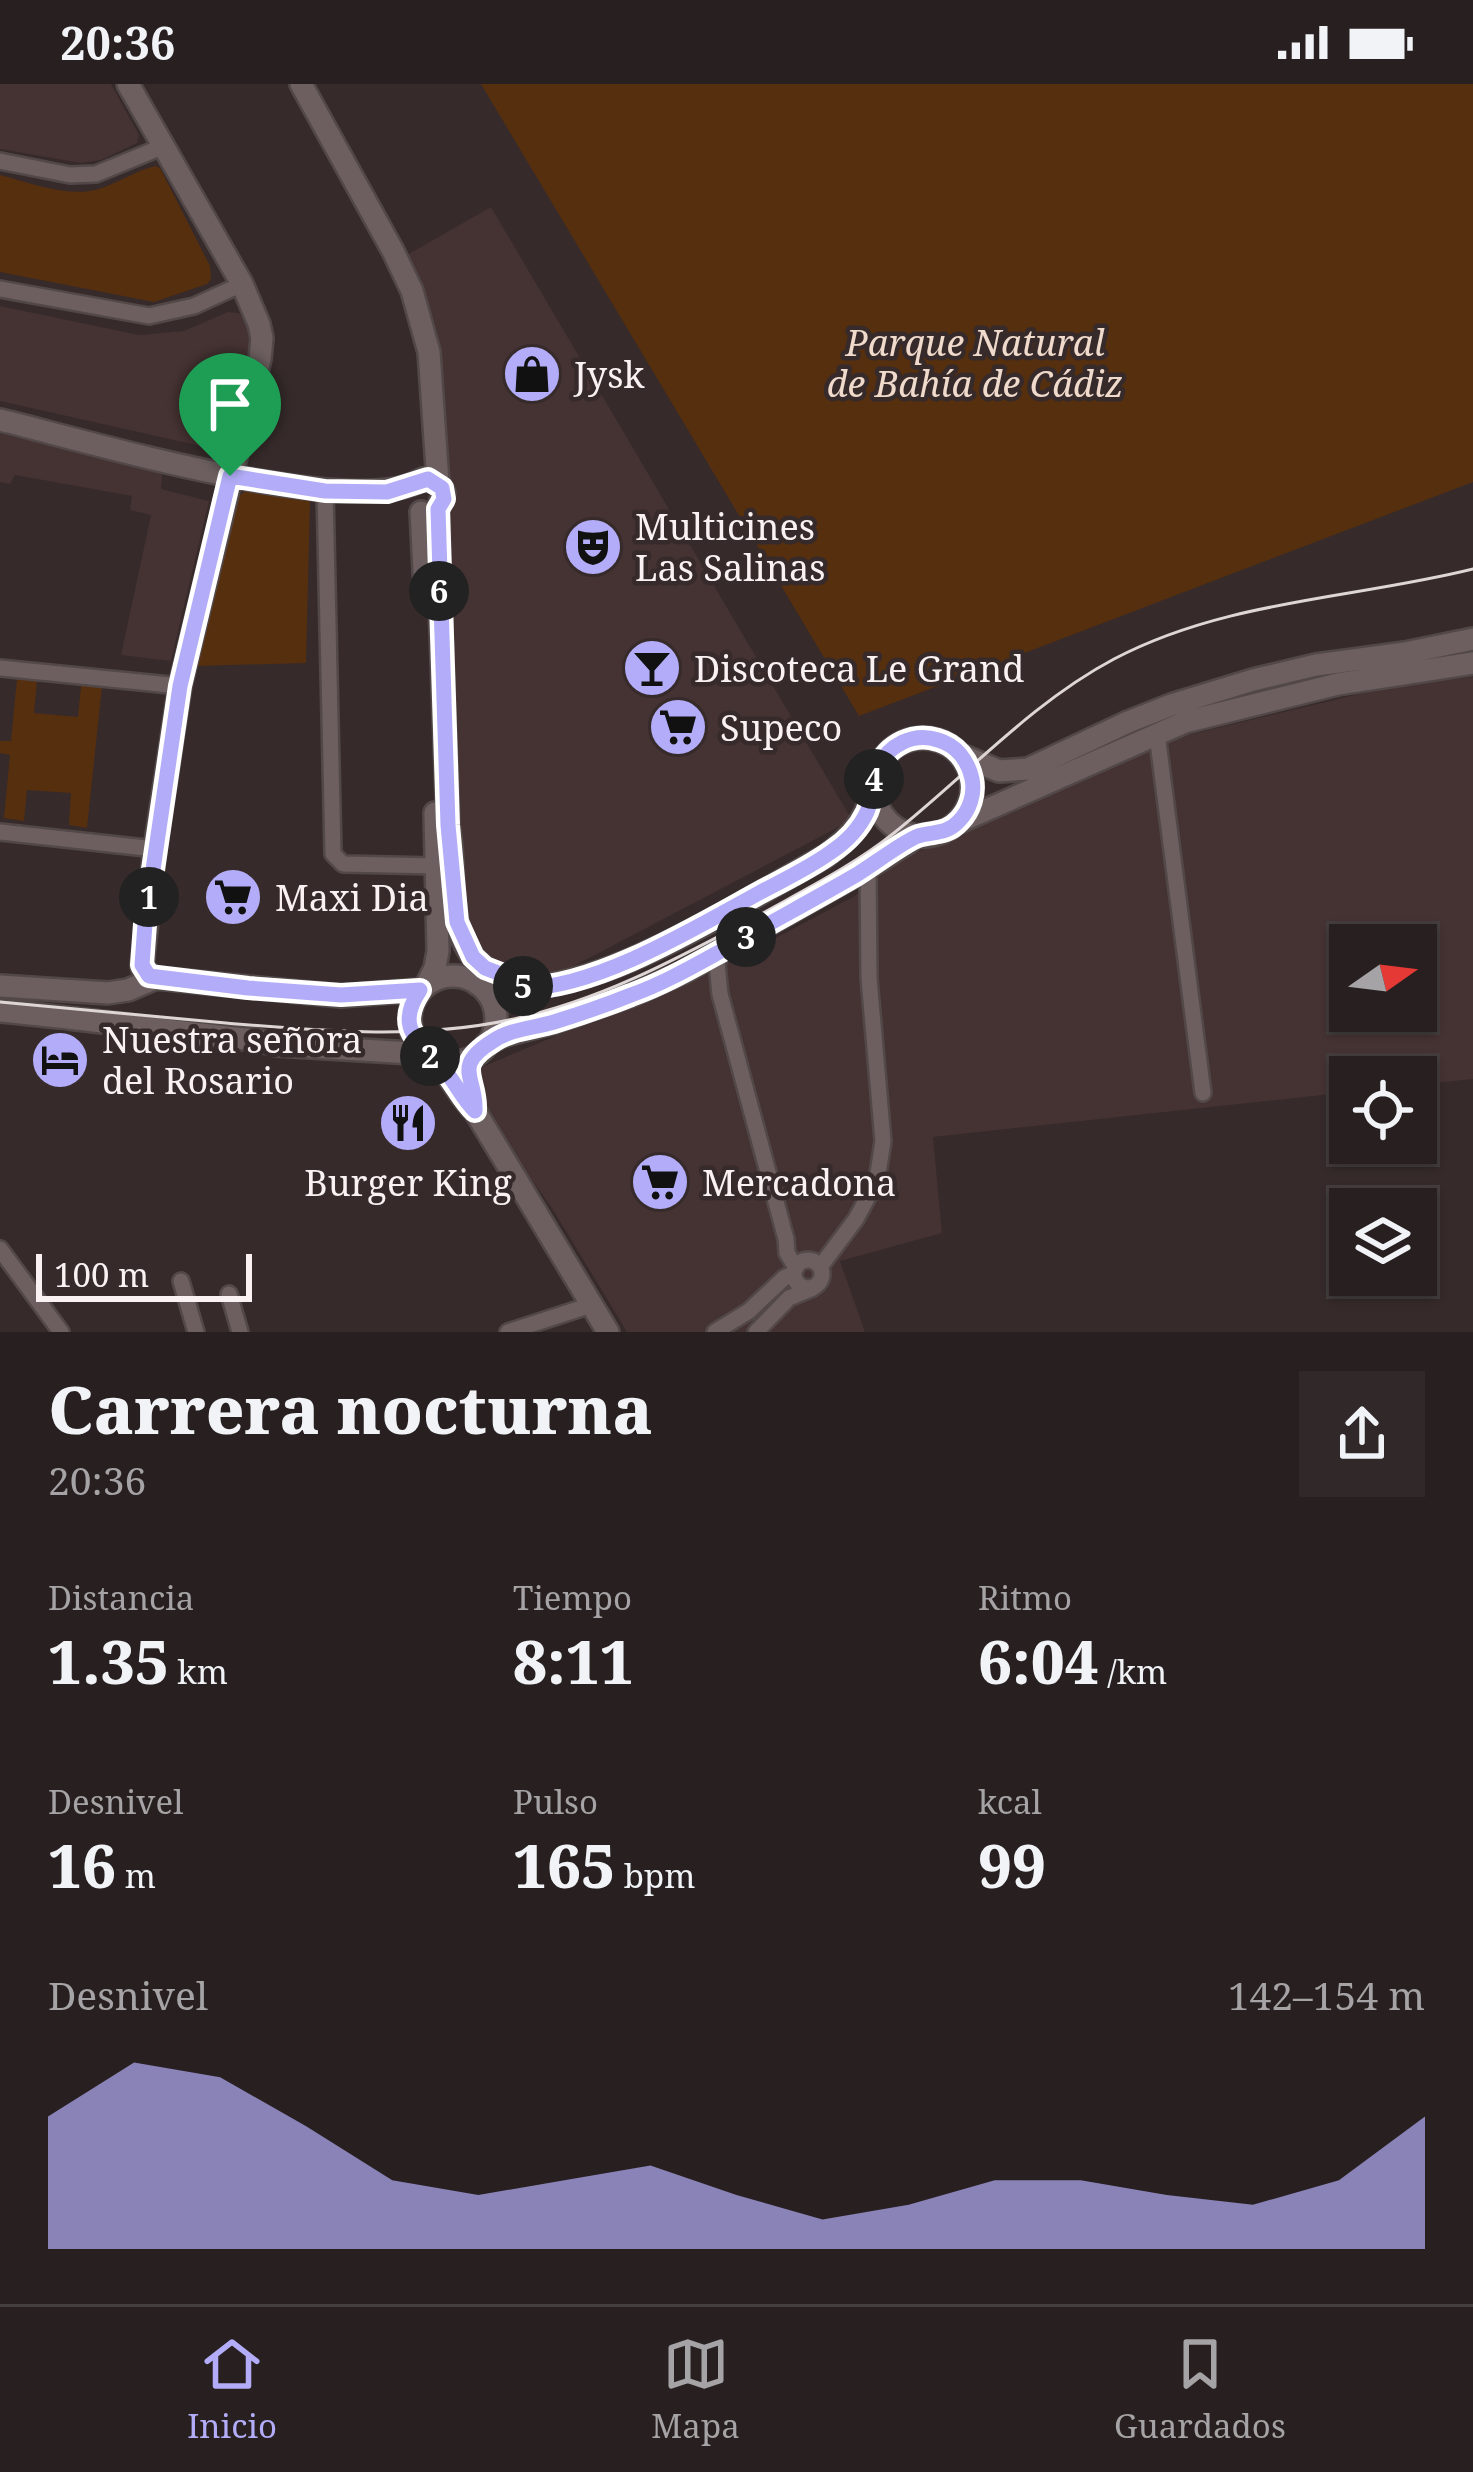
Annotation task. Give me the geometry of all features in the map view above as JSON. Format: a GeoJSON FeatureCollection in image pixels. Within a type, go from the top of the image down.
{"type":"FeatureCollection","features":[{"type":"Feature","properties":{"kind":"main road"},"geometry":{"type":"LineString","coordinates":[[128,84],[242,284],[262,338],[180,686],[155,849],[144,972],[156,978],[341,995],[424,987],[452,976],[494,988],[559,985],[610,968],[694,928],[826,856],[854,832],[874,791]]}},
{"type":"Feature","properties":{"kind":"main road"},"geometry":{"type":"LineString","coordinates":[[286,84],[373,241],[403,304],[414,345],[454,904],[473,957],[525,988]]}},
{"type":"Feature","properties":{"kind":"main road"},"geometry":{"type":"LineString","coordinates":[[301,84],[393,250],[412,291],[429,352],[424,496],[438,951],[435,968],[412,1006],[410,1023],[416,1040],[475,1111],[608,1332]]}},
{"type":"Feature","properties":{"kind":"main road"},"geometry":{"type":"LineString","coordinates":[[0,420],[230,476],[325,491],[424,496]]}},
{"type":"Feature","properties":{"kind":"main road"},"geometry":{"type":"LineString","coordinates":[[961,755],[999,771],[1028,769],[1128,722],[1253,680],[1473,639]]}},
{"type":"Feature","properties":{"kind":"main road"},"geometry":{"type":"LineString","coordinates":[[959,822],[973,792],[961,755],[932,738],[906,740],[885,755],[874,778],[874,791],[890,824],[918,836],[940,834],[1185,722],[1338,684],[1473,663]]}},
{"type":"Feature","properties":{"kind":"main road"},"geometry":{"type":"LineString","coordinates":[[448,825],[448,917],[460,964],[489,996],[495,1013],[494,1031],[468,1073],[475,1111]]}},
{"type":"Feature","properties":{"kind":"main road"},"geometry":{"type":"LineString","coordinates":[[0,1011],[455,1062],[502,1036],[635,994],[686,970],[918,836]]}},
{"type":"Feature","properties":{"kind":"main road"},"geometry":{"type":"LineString","coordinates":[[0,986],[108,993],[156,978]]}},
{"type":"Feature","properties":{"kind":"street"},"geometry":{"type":"LineString","coordinates":[[0,161],[70,175],[96,174],[164,146]]}},
{"type":"Feature","properties":{"kind":"street"},"geometry":{"type":"LineString","coordinates":[[0,289],[149,316],[194,306],[242,284]]}},
{"type":"Feature","properties":{"kind":"street"},"geometry":{"type":"LineString","coordinates":[[325,491],[333,854],[343,864],[437,866]]}},
{"type":"Feature","properties":{"kind":"street"},"geometry":{"type":"LineString","coordinates":[[0,668],[180,686]]}},
{"type":"Feature","properties":{"kind":"street"},"geometry":{"type":"LineString","coordinates":[[1157,734],[1203,1093]]}},
{"type":"Feature","properties":{"kind":"street"},"geometry":{"type":"LineString","coordinates":[[0,832],[155,849]]}},
{"type":"Feature","properties":{"kind":"street"},"geometry":{"type":"LineString","coordinates":[[715,1332],[805,1267],[856,1219],[878,1180],[882,1150],[869,978],[868,868]]}},
{"type":"Feature","properties":{"kind":"street"},"geometry":{"type":"LineString","coordinates":[[722,950],[717,964],[720,994],[787,1253],[805,1267]]}},
{"type":"Feature","properties":{"kind":"street"},"geometry":{"type":"LineString","coordinates":[[686,970],[708,981],[720,994]]}},
{"type":"Feature","properties":{"kind":"street"},"geometry":{"type":"LineString","coordinates":[[0,1250],[61,1332]]}},
{"type":"Feature","properties":{"kind":"street"},"geometry":{"type":"LineString","coordinates":[[749,1311],[813,1288],[798,1284],[805,1267]]}},
{"type":"Feature","properties":{"kind":"street"},"geometry":{"type":"LineString","coordinates":[[181,1281],[196,1332]]}},
{"type":"Feature","properties":{"kind":"street"},"geometry":{"type":"LineString","coordinates":[[229,1294],[240,1332]]}},
{"type":"Feature","properties":{"kind":"street"},"geometry":{"type":"LineString","coordinates":[[756,1332],[789,1298]]}},
{"type":"Feature","properties":{"kind":"street"},"geometry":{"type":"LineString","coordinates":[[508,1332],[591,1305]]}},
{"type":"Feature","properties":{"kind":"shaded area"},"geometry":{"type":"Polygon","coordinates":[[[0,84],[111,84],[139,135],[137,143],[101,160],[81,163],[0,149],[0,84]]]}},
{"type":"Feature","properties":{"kind":"shaded area"},"geometry":{"type":"Polygon","coordinates":[[[491,207],[852,820],[553,977],[507,972],[478,954],[460,912],[439,366],[407,255],[491,207]]]}},
{"type":"Feature","properties":{"kind":"shaded area"},"geometry":{"type":"Polygon","coordinates":[[[0,306],[139,335],[184,331],[228,312],[239,313],[248,326],[252,350],[229,445],[214,449],[0,401],[0,306]]]}},
{"type":"Feature","properties":{"kind":"shaded area"},"geometry":{"type":"Polygon","coordinates":[[[0,434],[163,467],[161,489],[209,501],[171,661],[121,655],[151,515],[130,510],[132,496],[15,475],[10,484],[0,482],[0,434]]]}},
{"type":"Feature","properties":{"kind":"shaded area"},"geometry":{"type":"Polygon","coordinates":[[[1473,677],[1473,1079],[1437,1083],[1437,1056],[1329,1056],[1329,1094],[933,1137],[942,1233],[840,1261],[865,1332],[627,1332],[552,1208],[491,1124],[475,1070],[726,964],[853,897],[904,858],[1167,740],[1392,686],[1473,677]]]}},
{"type":"Feature","properties":{"kind":"green space","name":"Parque Natural de Bahía de Cádiz"},"geometry":{"type":"Polygon","coordinates":[[[481,84],[1473,84],[1473,482],[859,716],[481,84]]]}},
{"type":"Feature","properties":{"kind":"green space"},"geometry":{"type":"Polygon","coordinates":[[[155,166],[210,266],[207,284],[154,302],[0,272],[0,175],[74,192],[106,186],[155,166]]]}},
{"type":"Feature","properties":{"kind":"green space"},"geometry":{"type":"Polygon","coordinates":[[[248,490],[310,500],[306,663],[196,666],[237,497],[248,490]]]}},
{"type":"Feature","properties":{"kind":"green space"},"geometry":{"type":"Polygon","coordinates":[[[17,679],[37,681],[34,713],[78,717],[81,686],[102,686],[87,828],[69,825],[71,793],[27,790],[24,821],[4,818],[10,755],[0,753],[0,741],[11,741],[17,679]]]}},
{"type":"Feature","properties":{"kind":"tram line"},"geometry":{"type":"LineString","coordinates":[[0,1002],[370,1032],[478,1026],[548,1010],[673,960],[847,866],[894,833],[1055,697],[1114,659],[1200,624],[1473,569]]}},
{"type":"Feature","properties":{"kind":"place","name":"Jysk"},"geometry":{"type":"Point","coordinates":[532,374]}},
{"type":"Feature","properties":{"kind":"place","name":"Multicines Las Salinas"},"geometry":{"type":"Point","coordinates":[593,547]}},
{"type":"Feature","properties":{"kind":"place","name":"Discoteca Le Grand"},"geometry":{"type":"Point","coordinates":[652,668]}},
{"type":"Feature","properties":{"kind":"place","name":"Supeco"},"geometry":{"type":"Point","coordinates":[678,727]}},
{"type":"Feature","properties":{"kind":"place","name":"Maxi Dia"},"geometry":{"type":"Point","coordinates":[233,897]}},
{"type":"Feature","properties":{"kind":"place","name":"Nuestra señora del Rosario"},"geometry":{"type":"Point","coordinates":[60,1060]}},
{"type":"Feature","properties":{"kind":"place","name":"Burger King"},"geometry":{"type":"Point","coordinates":[408,1123]}},
{"type":"Feature","properties":{"kind":"place","name":"Mercadona"},"geometry":{"type":"Point","coordinates":[660,1182]}},
{"type":"Feature","properties":{"kind":"route"},"geometry":{"type":"LineString","coordinates":[[230,476],[325,491],[387,492],[428,479],[442,488],[444,499],[438,509],[440,630],[454,904],[473,957],[525,988],[559,985],[610,968],[826,856],[861,823],[878,766],[906,740],[943,741],[961,755],[972,780],[966,813],[950,829],[918,836],[686,970],[635,994],[495,1039],[469,1065],[475,1111],[412,1032],[410,1014],[420,990],[341,995],[149,976],[142,965],[145,924],[180,686],[230,476]]}}]}
